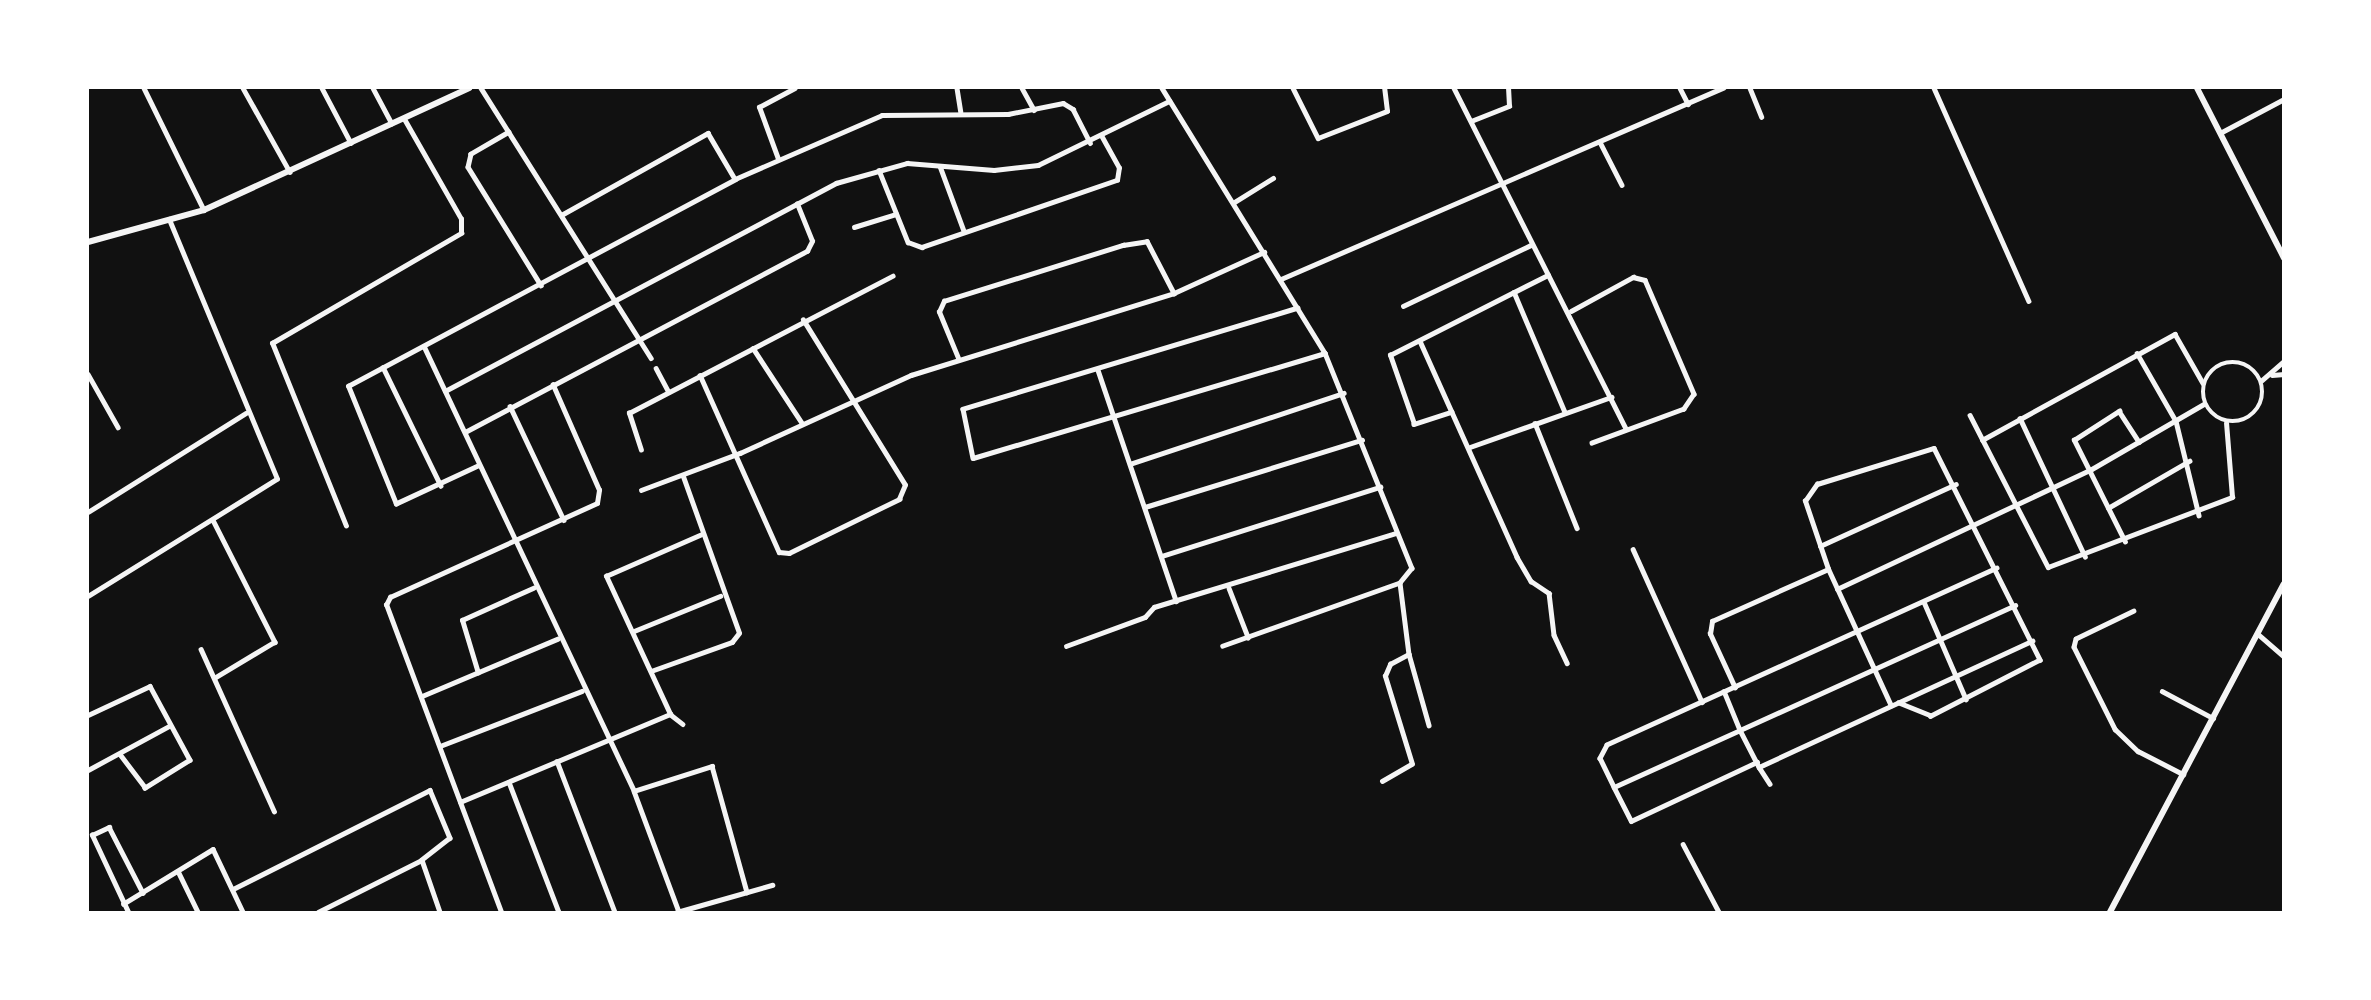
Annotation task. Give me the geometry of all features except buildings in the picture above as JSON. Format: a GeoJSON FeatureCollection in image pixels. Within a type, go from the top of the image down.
{"type":"FeatureCollection","features":[{"type":"Feature","properties":{"kind":"main road"},"geometry":{"type":"LineString","coordinates":[[88,242],[204,210],[404,119],[455,90],[469,88]]}},
{"type":"Feature","properties":{"kind":"main road"},"geometry":{"type":"LineString","coordinates":[[2197,88],[2283,253]]}},
{"type":"Feature","properties":{"kind":"main road"},"geometry":{"type":"LineString","coordinates":[[2110,912],[2284,584]]}},
{"type":"Feature","properties":{"kind":"street"},"geometry":{"type":"LineString","coordinates":[[144,88],[204,210]]}},
{"type":"Feature","properties":{"kind":"street"},"geometry":{"type":"LineString","coordinates":[[243,88],[290,172]]}},
{"type":"Feature","properties":{"kind":"street"},"geometry":{"type":"LineString","coordinates":[[322,88],[351,144]]}},
{"type":"Feature","properties":{"kind":"street"},"geometry":{"type":"LineString","coordinates":[[373,88],[392,124]]}},
{"type":"Feature","properties":{"kind":"street"},"geometry":{"type":"LineString","coordinates":[[481,88],[563,214],[651,358]]}},
{"type":"Feature","properties":{"kind":"street"},"geometry":{"type":"LineString","coordinates":[[778,159],[759,107],[794,88]]}},
{"type":"Feature","properties":{"kind":"street"},"geometry":{"type":"LineString","coordinates":[[957,88],[961,112]]}},
{"type":"Feature","properties":{"kind":"street"},"geometry":{"type":"LineString","coordinates":[[1022,88],[1034,110]]}},
{"type":"Feature","properties":{"kind":"street"},"geometry":{"type":"LineString","coordinates":[[1162,88],[1325,352],[1412,568],[1400,583],[1223,646]]}},
{"type":"Feature","properties":{"kind":"street"},"geometry":{"type":"LineString","coordinates":[[1293,88],[1314,138],[1387,111],[1384,88]]}},
{"type":"Feature","properties":{"kind":"street"},"geometry":{"type":"LineString","coordinates":[[1454,88],[1500,186],[1548,275],[1571,311],[1626,429]]}},
{"type":"Feature","properties":{"kind":"street"},"geometry":{"type":"LineString","coordinates":[[1471,121],[1509,106],[1508,88]]}},
{"type":"Feature","properties":{"kind":"street"},"geometry":{"type":"LineString","coordinates":[[1679,88],[1688,104]]}},
{"type":"Feature","properties":{"kind":"street"},"geometry":{"type":"LineString","coordinates":[[1281,279],[1723,88]]}},
{"type":"Feature","properties":{"kind":"street"},"geometry":{"type":"LineString","coordinates":[[1750,88],[1762,117]]}},
{"type":"Feature","properties":{"kind":"street"},"geometry":{"type":"LineString","coordinates":[[1934,88],[2029,301]]}},
{"type":"Feature","properties":{"kind":"street"},"geometry":{"type":"LineString","coordinates":[[2220,133],[2284,99]]}},
{"type":"Feature","properties":{"kind":"street"},"geometry":{"type":"LineString","coordinates":[[445,391],[836,183],[879,170],[940,166],[994,170],[1038,164],[1090,144],[1168,101]]}},
{"type":"Feature","properties":{"kind":"street"},"geometry":{"type":"LineString","coordinates":[[478,466],[441,486],[400,503],[390,496],[347,393],[350,384],[590,259],[735,179],[882,115],[1034,110],[1068,104],[1090,144]]}},
{"type":"Feature","properties":{"kind":"street"},"geometry":{"type":"LineString","coordinates":[[346,526],[272,343],[461,233],[461,219],[404,119]]}},
{"type":"Feature","properties":{"kind":"street"},"geometry":{"type":"LineString","coordinates":[[509,132],[471,154],[468,167],[541,285]]}},
{"type":"Feature","properties":{"kind":"street"},"geometry":{"type":"LineString","coordinates":[[563,214],[708,133],[735,179]]}},
{"type":"Feature","properties":{"kind":"street"},"geometry":{"type":"LineString","coordinates":[[879,170],[896,214],[914,247],[1117,180],[1119,168],[1102,137]]}},
{"type":"Feature","properties":{"kind":"street"},"geometry":{"type":"LineString","coordinates":[[1600,142],[1622,185]]}},
{"type":"Feature","properties":{"kind":"street"},"geometry":{"type":"LineString","coordinates":[[940,166],[964,231]]}},
{"type":"Feature","properties":{"kind":"street"},"geometry":{"type":"LineString","coordinates":[[1233,203],[1273,178]]}},
{"type":"Feature","properties":{"kind":"street"},"geometry":{"type":"LineString","coordinates":[[465,432],[510,406],[641,341],[813,247],[797,205]]}},
{"type":"Feature","properties":{"kind":"street"},"geometry":{"type":"LineString","coordinates":[[854,227],[896,214]]}},
{"type":"Feature","properties":{"kind":"street"},"geometry":{"type":"LineString","coordinates":[[88,596],[272,487],[275,473],[246,413],[169,220]]}},
{"type":"Feature","properties":{"kind":"street"},"geometry":{"type":"LineString","coordinates":[[958,358],[940,307],[1147,241],[1174,293]]}},
{"type":"Feature","properties":{"kind":"street"},"geometry":{"type":"LineString","coordinates":[[1403,306],[1531,245]]}},
{"type":"Feature","properties":{"kind":"street"},"geometry":{"type":"LineString","coordinates":[[641,490],[683,477],[802,423],[958,358],[1174,293],[1264,252]]}},
{"type":"Feature","properties":{"kind":"street"},"geometry":{"type":"LineString","coordinates":[[1451,412],[1413,424],[1389,357],[1548,275]]}},
{"type":"Feature","properties":{"kind":"street"},"geometry":{"type":"LineString","coordinates":[[641,450],[629,415],[803,320],[892,276]]}},
{"type":"Feature","properties":{"kind":"street"},"geometry":{"type":"LineString","coordinates":[[1571,311],[1633,277],[1651,287],[1694,394],[1684,409],[1592,443]]}},
{"type":"Feature","properties":{"kind":"street"},"geometry":{"type":"LineString","coordinates":[[1514,292],[1565,412]]}},
{"type":"Feature","properties":{"kind":"street"},"geometry":{"type":"LineString","coordinates":[[1298,308],[963,409],[973,458],[1325,352]]}},
{"type":"Feature","properties":{"kind":"street"},"geometry":{"type":"LineString","coordinates":[[700,375],[779,552],[789,553],[905,493],[857,401],[803,320]]}},
{"type":"Feature","properties":{"kind":"street"},"geometry":{"type":"LineString","coordinates":[[1982,440],[2137,353],[2178,335],[2203,383],[2204,404],[2226,422],[2245,421],[2259,409],[2261,381],[2248,366],[2227,362],[2203,383]]}},
{"type":"Feature","properties":{"kind":"street"},"geometry":{"type":"LineString","coordinates":[[1420,341],[1529,578],[1549,593],[1554,635],[1567,663]]}},
{"type":"Feature","properties":{"kind":"street"},"geometry":{"type":"LineString","coordinates":[[424,346],[557,639],[634,792],[678,912],[772,885]]}},
{"type":"Feature","properties":{"kind":"street"},"geometry":{"type":"LineString","coordinates":[[753,348],[802,423]]}},
{"type":"Feature","properties":{"kind":"street"},"geometry":{"type":"LineString","coordinates":[[2137,353],[2176,421],[2189,461],[2199,515]]}},
{"type":"Feature","properties":{"kind":"street"},"geometry":{"type":"LineString","coordinates":[[2261,381],[2284,361]]}},
{"type":"Feature","properties":{"kind":"street"},"geometry":{"type":"LineString","coordinates":[[383,367],[441,486]]}},
{"type":"Feature","properties":{"kind":"street"},"geometry":{"type":"LineString","coordinates":[[656,368],[669,392]]}},
{"type":"Feature","properties":{"kind":"street"},"geometry":{"type":"LineString","coordinates":[[1098,369],[1176,601]]}},
{"type":"Feature","properties":{"kind":"street"},"geometry":{"type":"LineString","coordinates":[[88,373],[118,428]]}},
{"type":"Feature","properties":{"kind":"street"},"geometry":{"type":"LineString","coordinates":[[2271,375],[2284,374]]}},
{"type":"Feature","properties":{"kind":"street"},"geometry":{"type":"LineString","coordinates":[[501,912],[388,600],[597,503],[600,494],[553,385]]}},
{"type":"Feature","properties":{"kind":"street"},"geometry":{"type":"LineString","coordinates":[[1130,464],[1343,393]]}},
{"type":"Feature","properties":{"kind":"street"},"geometry":{"type":"LineString","coordinates":[[1470,447],[1611,397]]}},
{"type":"Feature","properties":{"kind":"street"},"geometry":{"type":"LineString","coordinates":[[1837,589],[2090,470],[2204,404]]}},
{"type":"Feature","properties":{"kind":"street"},"geometry":{"type":"LineString","coordinates":[[510,406],[564,520]]}},
{"type":"Feature","properties":{"kind":"street"},"geometry":{"type":"LineString","coordinates":[[2126,542],[2075,435],[2115,412],[2124,414],[2140,442]]}},
{"type":"Feature","properties":{"kind":"street"},"geometry":{"type":"LineString","coordinates":[[88,512],[246,413]]}},
{"type":"Feature","properties":{"kind":"street"},"geometry":{"type":"LineString","coordinates":[[1970,415],[2045,565],[2085,556],[2199,515],[2235,492],[2226,422]]}},
{"type":"Feature","properties":{"kind":"street"},"geometry":{"type":"LineString","coordinates":[[2020,418],[2055,487],[2085,556]]}},
{"type":"Feature","properties":{"kind":"street"},"geometry":{"type":"LineString","coordinates":[[1535,423],[1577,528]]}},
{"type":"Feature","properties":{"kind":"street"},"geometry":{"type":"LineString","coordinates":[[1145,507],[1362,440]]}},
{"type":"Feature","properties":{"kind":"street"},"geometry":{"type":"LineString","coordinates":[[1891,706],[1828,569],[1805,501],[1817,484],[1934,448],[1977,525],[2032,641],[2038,664],[1925,718],[1898,702]]}},
{"type":"Feature","properties":{"kind":"street"},"geometry":{"type":"LineString","coordinates":[[2108,508],[2189,461]]}},
{"type":"Feature","properties":{"kind":"street"},"geometry":{"type":"LineString","coordinates":[[651,671],[736,640],[738,629],[721,596],[683,477]]}},
{"type":"Feature","properties":{"kind":"street"},"geometry":{"type":"LineString","coordinates":[[1820,546],[1956,484]]}},
{"type":"Feature","properties":{"kind":"street"},"geometry":{"type":"LineString","coordinates":[[1162,556],[1380,486]]}},
{"type":"Feature","properties":{"kind":"street"},"geometry":{"type":"LineString","coordinates":[[213,520],[275,642],[215,678]]}},
{"type":"Feature","properties":{"kind":"street"},"geometry":{"type":"LineString","coordinates":[[1066,646],[1176,601],[1229,588],[1396,533]]}},
{"type":"Feature","properties":{"kind":"street"},"geometry":{"type":"LineString","coordinates":[[683,724],[670,714],[634,631],[607,582],[608,573],[700,535]]}},
{"type":"Feature","properties":{"kind":"street"},"geometry":{"type":"LineString","coordinates":[[1633,549],[1702,702]]}},
{"type":"Feature","properties":{"kind":"street"},"geometry":{"type":"LineString","coordinates":[[1997,568],[1602,748],[1614,787],[1631,821],[2032,641]]}},
{"type":"Feature","properties":{"kind":"street"},"geometry":{"type":"LineString","coordinates":[[1735,688],[1710,634],[1712,621],[1828,569]]}},
{"type":"Feature","properties":{"kind":"street"},"geometry":{"type":"LineString","coordinates":[[1400,583],[1409,654],[1429,724]]}},
{"type":"Feature","properties":{"kind":"street"},"geometry":{"type":"LineString","coordinates":[[478,673],[462,620],[533,588]]}},
{"type":"Feature","properties":{"kind":"street"},"geometry":{"type":"LineString","coordinates":[[1229,588],[1248,637]]}},
{"type":"Feature","properties":{"kind":"street"},"geometry":{"type":"LineString","coordinates":[[634,631],[721,596]]}},
{"type":"Feature","properties":{"kind":"street"},"geometry":{"type":"LineString","coordinates":[[1924,602],[1966,699]]}},
{"type":"Feature","properties":{"kind":"street"},"geometry":{"type":"LineString","coordinates":[[1614,787],[2015,605]]}},
{"type":"Feature","properties":{"kind":"street"},"geometry":{"type":"LineString","coordinates":[[2134,611],[2077,639],[2074,647],[2115,729],[2138,751],[2184,775]]}},
{"type":"Feature","properties":{"kind":"street"},"geometry":{"type":"LineString","coordinates":[[2258,634],[2284,657]]}},
{"type":"Feature","properties":{"kind":"street"},"geometry":{"type":"LineString","coordinates":[[422,696],[557,639]]}},
{"type":"Feature","properties":{"kind":"street"},"geometry":{"type":"LineString","coordinates":[[201,649],[274,811]]}},
{"type":"Feature","properties":{"kind":"street"},"geometry":{"type":"LineString","coordinates":[[1382,780],[1412,764],[1385,676],[1390,664],[1409,654]]}},
{"type":"Feature","properties":{"kind":"street"},"geometry":{"type":"LineString","coordinates":[[88,715],[147,685],[190,760],[186,766],[145,788],[120,755]]}},
{"type":"Feature","properties":{"kind":"street"},"geometry":{"type":"LineString","coordinates":[[440,746],[582,691]]}},
{"type":"Feature","properties":{"kind":"street"},"geometry":{"type":"LineString","coordinates":[[1724,691],[1740,730],[1770,784]]}},
{"type":"Feature","properties":{"kind":"street"},"geometry":{"type":"LineString","coordinates":[[2162,691],[2213,718]]}},
{"type":"Feature","properties":{"kind":"street"},"geometry":{"type":"LineString","coordinates":[[460,802],[557,761],[611,742],[670,714]]}},
{"type":"Feature","properties":{"kind":"street"},"geometry":{"type":"LineString","coordinates":[[88,770],[169,726]]}},
{"type":"Feature","properties":{"kind":"street"},"geometry":{"type":"LineString","coordinates":[[557,761],[615,912]]}},
{"type":"Feature","properties":{"kind":"street"},"geometry":{"type":"LineString","coordinates":[[634,792],[712,766],[747,892]]}},
{"type":"Feature","properties":{"kind":"street"},"geometry":{"type":"LineString","coordinates":[[509,782],[559,912]]}},
{"type":"Feature","properties":{"kind":"street"},"geometry":{"type":"LineString","coordinates":[[233,889],[430,790],[450,841],[422,860],[318,912]]}},
{"type":"Feature","properties":{"kind":"street"},"geometry":{"type":"LineString","coordinates":[[128,912],[91,837],[106,826],[144,893]]}},
{"type":"Feature","properties":{"kind":"street"},"geometry":{"type":"LineString","coordinates":[[1683,844],[1719,912]]}},
{"type":"Feature","properties":{"kind":"street"},"geometry":{"type":"LineString","coordinates":[[124,904],[214,849],[243,912]]}},
{"type":"Feature","properties":{"kind":"street"},"geometry":{"type":"LineString","coordinates":[[422,860],[440,912]]}},
{"type":"Feature","properties":{"kind":"street"},"geometry":{"type":"LineString","coordinates":[[178,871],[198,912]]}}]}
